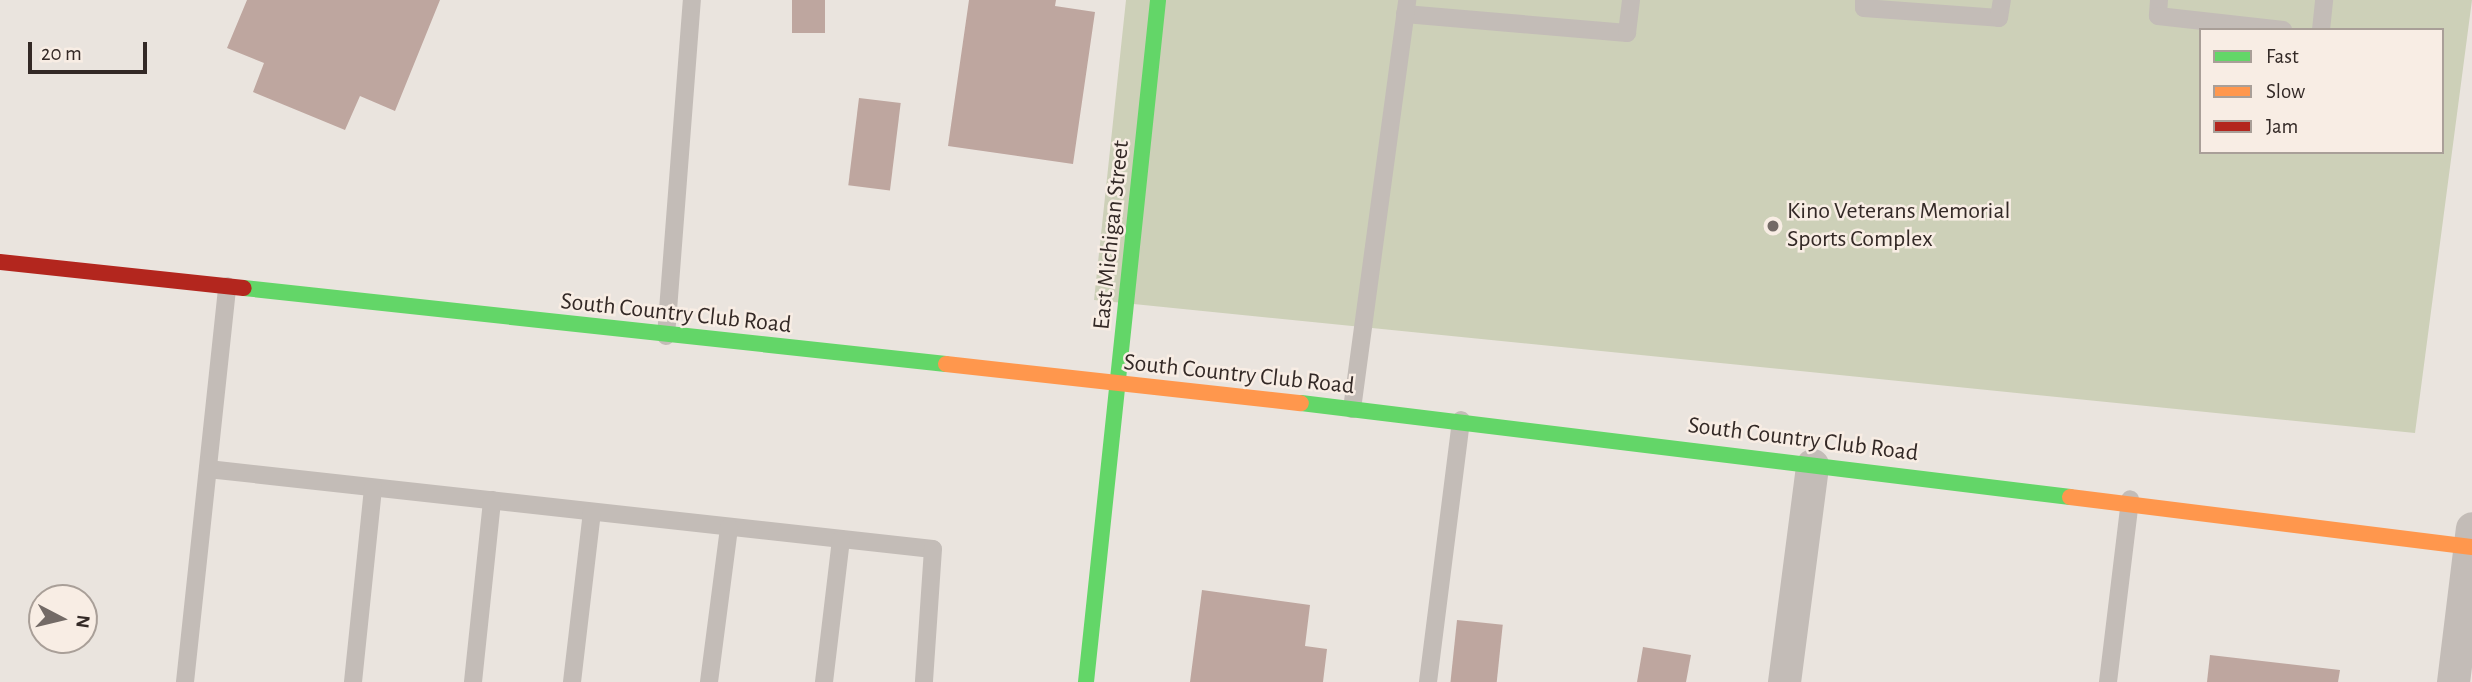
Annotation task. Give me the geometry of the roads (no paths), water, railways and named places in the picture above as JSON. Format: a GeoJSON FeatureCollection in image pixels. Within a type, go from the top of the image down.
{"type":"FeatureCollection","features":[{"type":"Feature","properties":{"kind":"street","name":"East Michigan Street"},"geometry":{"type":"LineString","coordinates":[[1086,682],[1120,386],[1158,0]]}},
{"type":"Feature","properties":{"kind":"street","name":"South Country Club Road"},"geometry":{"type":"LineString","coordinates":[[0,262],[1120,386],[1461,420],[1812,465],[2130,499],[2471,540]]}},
{"type":"Feature","properties":{"kind":"street"},"geometry":{"type":"LineString","coordinates":[[1784,682],[1812,465]]}},
{"type":"Feature","properties":{"kind":"street"},"geometry":{"type":"LineString","coordinates":[[2453,682],[2471,540]]}},
{"type":"Feature","properties":{"kind":"lane"},"geometry":{"type":"LineString","coordinates":[[666,336],[692,0]]}},
{"type":"Feature","properties":{"kind":"lane"},"geometry":{"type":"LineString","coordinates":[[1352,409],[1406,7],[1627,33],[1631,0]]}},
{"type":"Feature","properties":{"kind":"lane"},"geometry":{"type":"LineString","coordinates":[[1864,0],[1864,8],[1999,18],[2002,0]]}},
{"type":"Feature","properties":{"kind":"lane"},"geometry":{"type":"LineString","coordinates":[[2160,0],[2158,16],[2265,28]]}},
{"type":"Feature","properties":{"kind":"lane"},"geometry":{"type":"LineString","coordinates":[[2321,28],[2324,0]]}},
{"type":"Feature","properties":{"kind":"lane"},"geometry":{"type":"LineString","coordinates":[[185,682],[227,286]]}},
{"type":"Feature","properties":{"kind":"lane"},"geometry":{"type":"LineString","coordinates":[[1428,682],[1461,420]]}},
{"type":"Feature","properties":{"kind":"lane"},"geometry":{"type":"LineString","coordinates":[[208,469],[933,549],[924,682]]}},
{"type":"Feature","properties":{"kind":"lane"},"geometry":{"type":"LineString","coordinates":[[353,682],[373,488]]}},
{"type":"Feature","properties":{"kind":"lane"},"geometry":{"type":"LineString","coordinates":[[2108,682],[2130,499]]}},
{"type":"Feature","properties":{"kind":"lane"},"geometry":{"type":"LineString","coordinates":[[472,682],[492,500]]}},
{"type":"Feature","properties":{"kind":"lane"},"geometry":{"type":"LineString","coordinates":[[572,682],[592,512]]}},
{"type":"Feature","properties":{"kind":"lane"},"geometry":{"type":"LineString","coordinates":[[709,682],[729,527]]}},
{"type":"Feature","properties":{"kind":"lane"},"geometry":{"type":"LineString","coordinates":[[824,682],[841,539]]}},
{"type":"Feature","properties":{"kind":"place","name":"Kino Veterans Memorial Sports Complex"},"geometry":{"type":"Point","coordinates":[1773,226]}}]}
